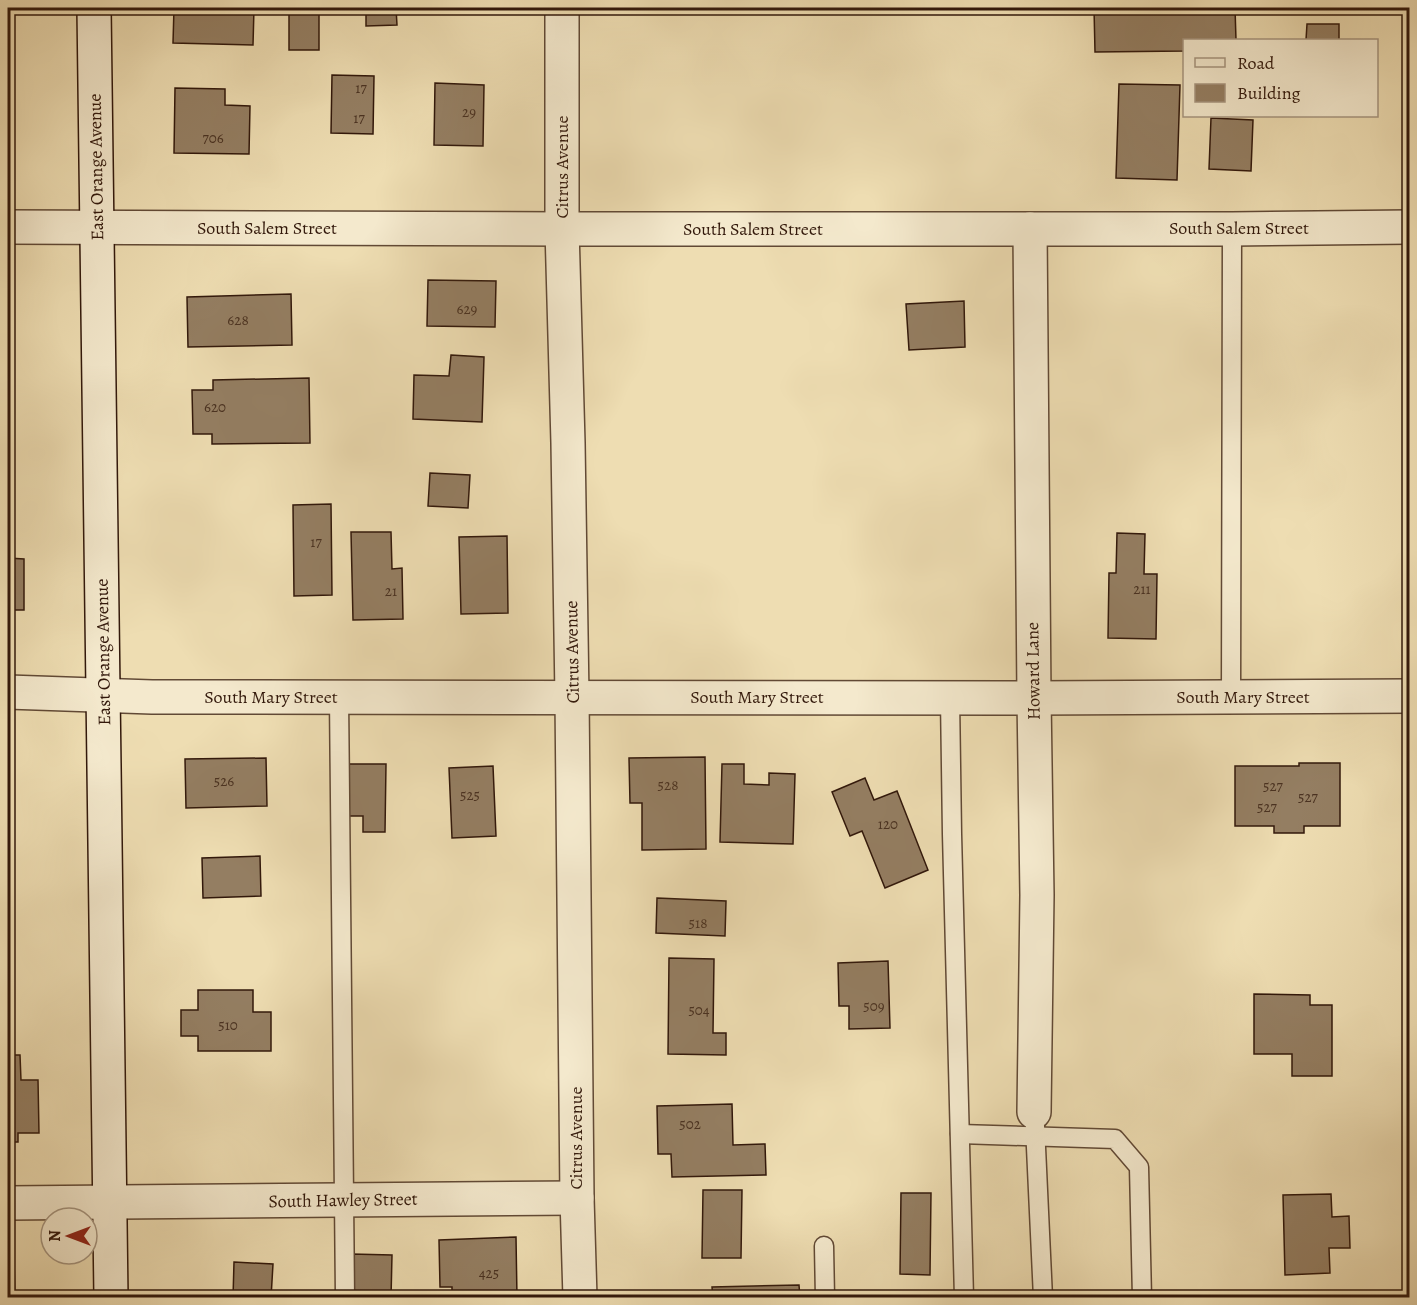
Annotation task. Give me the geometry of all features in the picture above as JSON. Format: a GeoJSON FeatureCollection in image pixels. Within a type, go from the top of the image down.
{"type":"FeatureCollection","features":[{"type":"Feature","properties":{"kind":"street","name":"East Orange Avenue"},"geometry":{"type":"LineString","coordinates":[[94,8],[111,1298]]}},
{"type":"Feature","properties":{"kind":"street","name":"Citrus Avenue"},"geometry":{"type":"LineString","coordinates":[[562,8],[562,229],[568,443],[579,1298]]}},
{"type":"Feature","properties":{"kind":"street","name":"South Salem Street"},"geometry":{"type":"LineString","coordinates":[[8,227],[562,229],[1410,227]]}},
{"type":"Feature","properties":{"kind":"street","name":"Howard Lane"},"geometry":{"type":"LineString","coordinates":[[1030,229],[1037,895],[1035,1124]]}},
{"type":"Feature","properties":{"kind":"street","name":"South Mary Street"},"geometry":{"type":"LineString","coordinates":[[8,692],[152,697],[1231,698],[1410,696]]}},
{"type":"Feature","properties":{"kind":"street","name":"South Hawley Street"},"geometry":{"type":"LineString","coordinates":[[8,1203],[577,1198]]}},
{"type":"Feature","properties":{"kind":"lane"},"geometry":{"type":"LineString","coordinates":[[1231,698],[1232,229]]}},
{"type":"Feature","properties":{"kind":"lane"},"geometry":{"type":"LineString","coordinates":[[339,697],[345,1298]]}},
{"type":"Feature","properties":{"kind":"lane"},"geometry":{"type":"LineString","coordinates":[[950,698],[964,1298]]}},
{"type":"Feature","properties":{"kind":"lane"},"geometry":{"type":"LineString","coordinates":[[960,1134],[1035,1124],[1116,1139],[1138,1167],[1142,1298]]}},
{"type":"Feature","properties":{"kind":"lane"},"geometry":{"type":"LineString","coordinates":[[1035,1124],[1043,1298]]}},
{"type":"Feature","properties":{"kind":"lane"},"geometry":{"type":"LineString","coordinates":[[825,1245],[825,1298]]}},
{"type":"Feature","properties":{"kind":"building"},"geometry":{"type":"Polygon","coordinates":[[[174,8],[254,8],[253,45],[173,43],[174,8]]]}},
{"type":"Feature","properties":{"kind":"building"},"geometry":{"type":"Polygon","coordinates":[[[366,8],[396,8],[397,25],[366,26],[366,8]]]}},
{"type":"Feature","properties":{"kind":"building"},"geometry":{"type":"Polygon","coordinates":[[[1094,8],[1235,8],[1236,39],[1183,39],[1183,51],[1095,52],[1094,8]]]}},
{"type":"Feature","properties":{"kind":"building"},"geometry":{"type":"Polygon","coordinates":[[[289,12],[319,12],[319,50],[289,50],[289,12]]]}},
{"type":"Feature","properties":{"kind":"building"},"geometry":{"type":"Polygon","coordinates":[[[1307,24],[1339,24],[1339,39],[1306,39],[1307,24]]]}},
{"type":"Feature","properties":{"kind":"building"},"geometry":{"type":"Polygon","coordinates":[[[332,75],[374,76],[373,134],[331,133],[332,75]]]}},
{"type":"Feature","properties":{"kind":"building"},"geometry":{"type":"Polygon","coordinates":[[[435,83],[484,85],[483,146],[434,145],[435,83]]]}},
{"type":"Feature","properties":{"kind":"building"},"geometry":{"type":"Polygon","coordinates":[[[1119,84],[1180,85],[1177,180],[1116,178],[1119,84]]]}},
{"type":"Feature","properties":{"kind":"building"},"geometry":{"type":"Polygon","coordinates":[[[175,88],[225,89],[225,105],[250,106],[249,154],[174,153],[175,88]]]}},
{"type":"Feature","properties":{"kind":"building"},"geometry":{"type":"Polygon","coordinates":[[[1211,118],[1253,120],[1251,171],[1209,169],[1211,118]]]}},
{"type":"Feature","properties":{"kind":"building"},"geometry":{"type":"Polygon","coordinates":[[[428,280],[496,281],[495,327],[427,326],[428,280]]]}},
{"type":"Feature","properties":{"kind":"building"},"geometry":{"type":"Polygon","coordinates":[[[291,294],[292,345],[188,347],[187,297],[291,294]]]}},
{"type":"Feature","properties":{"kind":"building"},"geometry":{"type":"Polygon","coordinates":[[[964,301],[965,347],[909,350],[906,304],[964,301]]]}},
{"type":"Feature","properties":{"kind":"building"},"geometry":{"type":"Polygon","coordinates":[[[8,305],[12,306],[12,357],[8,357],[8,305]]]}},
{"type":"Feature","properties":{"kind":"building"},"geometry":{"type":"Polygon","coordinates":[[[451,355],[484,357],[482,422],[413,419],[414,375],[449,376],[451,355]]]}},
{"type":"Feature","properties":{"kind":"building"},"geometry":{"type":"Polygon","coordinates":[[[309,378],[310,443],[212,444],[212,434],[193,434],[192,390],[213,390],[213,380],[309,378]]]}},
{"type":"Feature","properties":{"kind":"building"},"geometry":{"type":"Polygon","coordinates":[[[8,396],[12,396],[13,479],[8,479],[8,396]]]}},
{"type":"Feature","properties":{"kind":"building"},"geometry":{"type":"Polygon","coordinates":[[[430,473],[470,475],[468,508],[428,506],[430,473]]]}},
{"type":"Feature","properties":{"kind":"building"},"geometry":{"type":"Polygon","coordinates":[[[331,504],[332,595],[294,596],[293,505],[331,504]]]}},
{"type":"Feature","properties":{"kind":"building"},"geometry":{"type":"Polygon","coordinates":[[[351,532],[391,532],[392,569],[402,568],[403,619],[353,620],[351,532]]]}},
{"type":"Feature","properties":{"kind":"building"},"geometry":{"type":"Polygon","coordinates":[[[1117,533],[1145,534],[1144,574],[1157,574],[1156,639],[1108,638],[1109,573],[1116,573],[1117,533]]]}},
{"type":"Feature","properties":{"kind":"building"},"geometry":{"type":"Polygon","coordinates":[[[507,536],[508,613],[461,614],[459,537],[507,536]]]}},
{"type":"Feature","properties":{"kind":"building"},"geometry":{"type":"Polygon","coordinates":[[[8,558],[24,559],[24,610],[8,610],[8,558]]]}},
{"type":"Feature","properties":{"kind":"building"},"geometry":{"type":"Polygon","coordinates":[[[705,757],[706,849],[642,850],[642,803],[630,803],[629,758],[705,757]]]}},
{"type":"Feature","properties":{"kind":"building"},"geometry":{"type":"Polygon","coordinates":[[[266,758],[267,806],[186,808],[185,759],[266,758]]]}},
{"type":"Feature","properties":{"kind":"building"},"geometry":{"type":"Polygon","coordinates":[[[1299,763],[1340,763],[1340,826],[1304,826],[1304,833],[1274,833],[1274,826],[1235,826],[1235,766],[1299,766],[1299,763]]]}},
{"type":"Feature","properties":{"kind":"building"},"geometry":{"type":"Polygon","coordinates":[[[344,764],[386,764],[385,832],[363,832],[363,816],[344,816],[344,764]]]}},
{"type":"Feature","properties":{"kind":"building"},"geometry":{"type":"Polygon","coordinates":[[[722,764],[744,764],[744,784],[769,785],[769,773],[795,774],[793,844],[720,842],[722,764]]]}},
{"type":"Feature","properties":{"kind":"building"},"geometry":{"type":"Polygon","coordinates":[[[493,766],[496,836],[452,838],[449,768],[493,766]]]}},
{"type":"Feature","properties":{"kind":"building"},"geometry":{"type":"Polygon","coordinates":[[[865,778],[874,800],[897,791],[928,870],[885,888],[862,831],[850,836],[832,792],[865,778]]]}},
{"type":"Feature","properties":{"kind":"building"},"geometry":{"type":"Polygon","coordinates":[[[8,811],[11,811],[12,843],[8,843],[8,811]]]}},
{"type":"Feature","properties":{"kind":"building"},"geometry":{"type":"Polygon","coordinates":[[[260,856],[261,896],[203,898],[202,858],[260,856]]]}},
{"type":"Feature","properties":{"kind":"building"},"geometry":{"type":"Polygon","coordinates":[[[8,865],[13,865],[12,915],[8,915],[8,865]]]}},
{"type":"Feature","properties":{"kind":"building"},"geometry":{"type":"Polygon","coordinates":[[[657,898],[726,901],[725,936],[656,933],[657,898]]]}},
{"type":"Feature","properties":{"kind":"building"},"geometry":{"type":"Polygon","coordinates":[[[669,958],[714,959],[713,1033],[726,1033],[726,1055],[668,1054],[669,958]]]}},
{"type":"Feature","properties":{"kind":"building"},"geometry":{"type":"Polygon","coordinates":[[[888,961],[890,1028],[849,1029],[849,1006],[839,1006],[838,963],[888,961]]]}},
{"type":"Feature","properties":{"kind":"building"},"geometry":{"type":"Polygon","coordinates":[[[198,990],[253,990],[253,1012],[271,1012],[271,1051],[198,1051],[198,1036],[181,1036],[181,1010],[198,1010],[198,990]]]}},
{"type":"Feature","properties":{"kind":"building"},"geometry":{"type":"Polygon","coordinates":[[[1254,994],[1310,995],[1310,1005],[1332,1005],[1332,1076],[1292,1076],[1292,1054],[1254,1054],[1254,994]]]}},
{"type":"Feature","properties":{"kind":"building"},"geometry":{"type":"Polygon","coordinates":[[[8,1055],[20,1055],[21,1080],[38,1080],[39,1133],[18,1133],[18,1142],[8,1142],[8,1055]]]}},
{"type":"Feature","properties":{"kind":"building"},"geometry":{"type":"Polygon","coordinates":[[[732,1104],[733,1145],[765,1144],[766,1175],[672,1177],[671,1154],[658,1154],[657,1106],[732,1104]]]}},
{"type":"Feature","properties":{"kind":"building"},"geometry":{"type":"Polygon","coordinates":[[[703,1190],[742,1190],[741,1258],[702,1258],[703,1190]]]}},
{"type":"Feature","properties":{"kind":"building"},"geometry":{"type":"Polygon","coordinates":[[[901,1193],[931,1193],[930,1275],[900,1274],[901,1193]]]}},
{"type":"Feature","properties":{"kind":"building"},"geometry":{"type":"Polygon","coordinates":[[[1331,1194],[1332,1217],[1349,1216],[1350,1248],[1329,1248],[1330,1273],[1285,1275],[1283,1195],[1331,1194]]]}},
{"type":"Feature","properties":{"kind":"building"},"geometry":{"type":"Polygon","coordinates":[[[516,1237],[517,1298],[452,1298],[452,1287],[440,1287],[439,1240],[516,1237]]]}},
{"type":"Feature","properties":{"kind":"building"},"geometry":{"type":"Polygon","coordinates":[[[351,1254],[392,1255],[391,1298],[350,1298],[351,1254]]]}},
{"type":"Feature","properties":{"kind":"building"},"geometry":{"type":"Polygon","coordinates":[[[8,1259],[14,1259],[15,1298],[8,1298],[8,1259]]]}},
{"type":"Feature","properties":{"kind":"building"},"geometry":{"type":"Polygon","coordinates":[[[234,1262],[273,1264],[271,1298],[233,1298],[234,1262]]]}},
{"type":"Feature","properties":{"kind":"building"},"geometry":{"type":"Polygon","coordinates":[[[799,1285],[800,1298],[713,1298],[712,1287],[799,1285]]]}}]}
